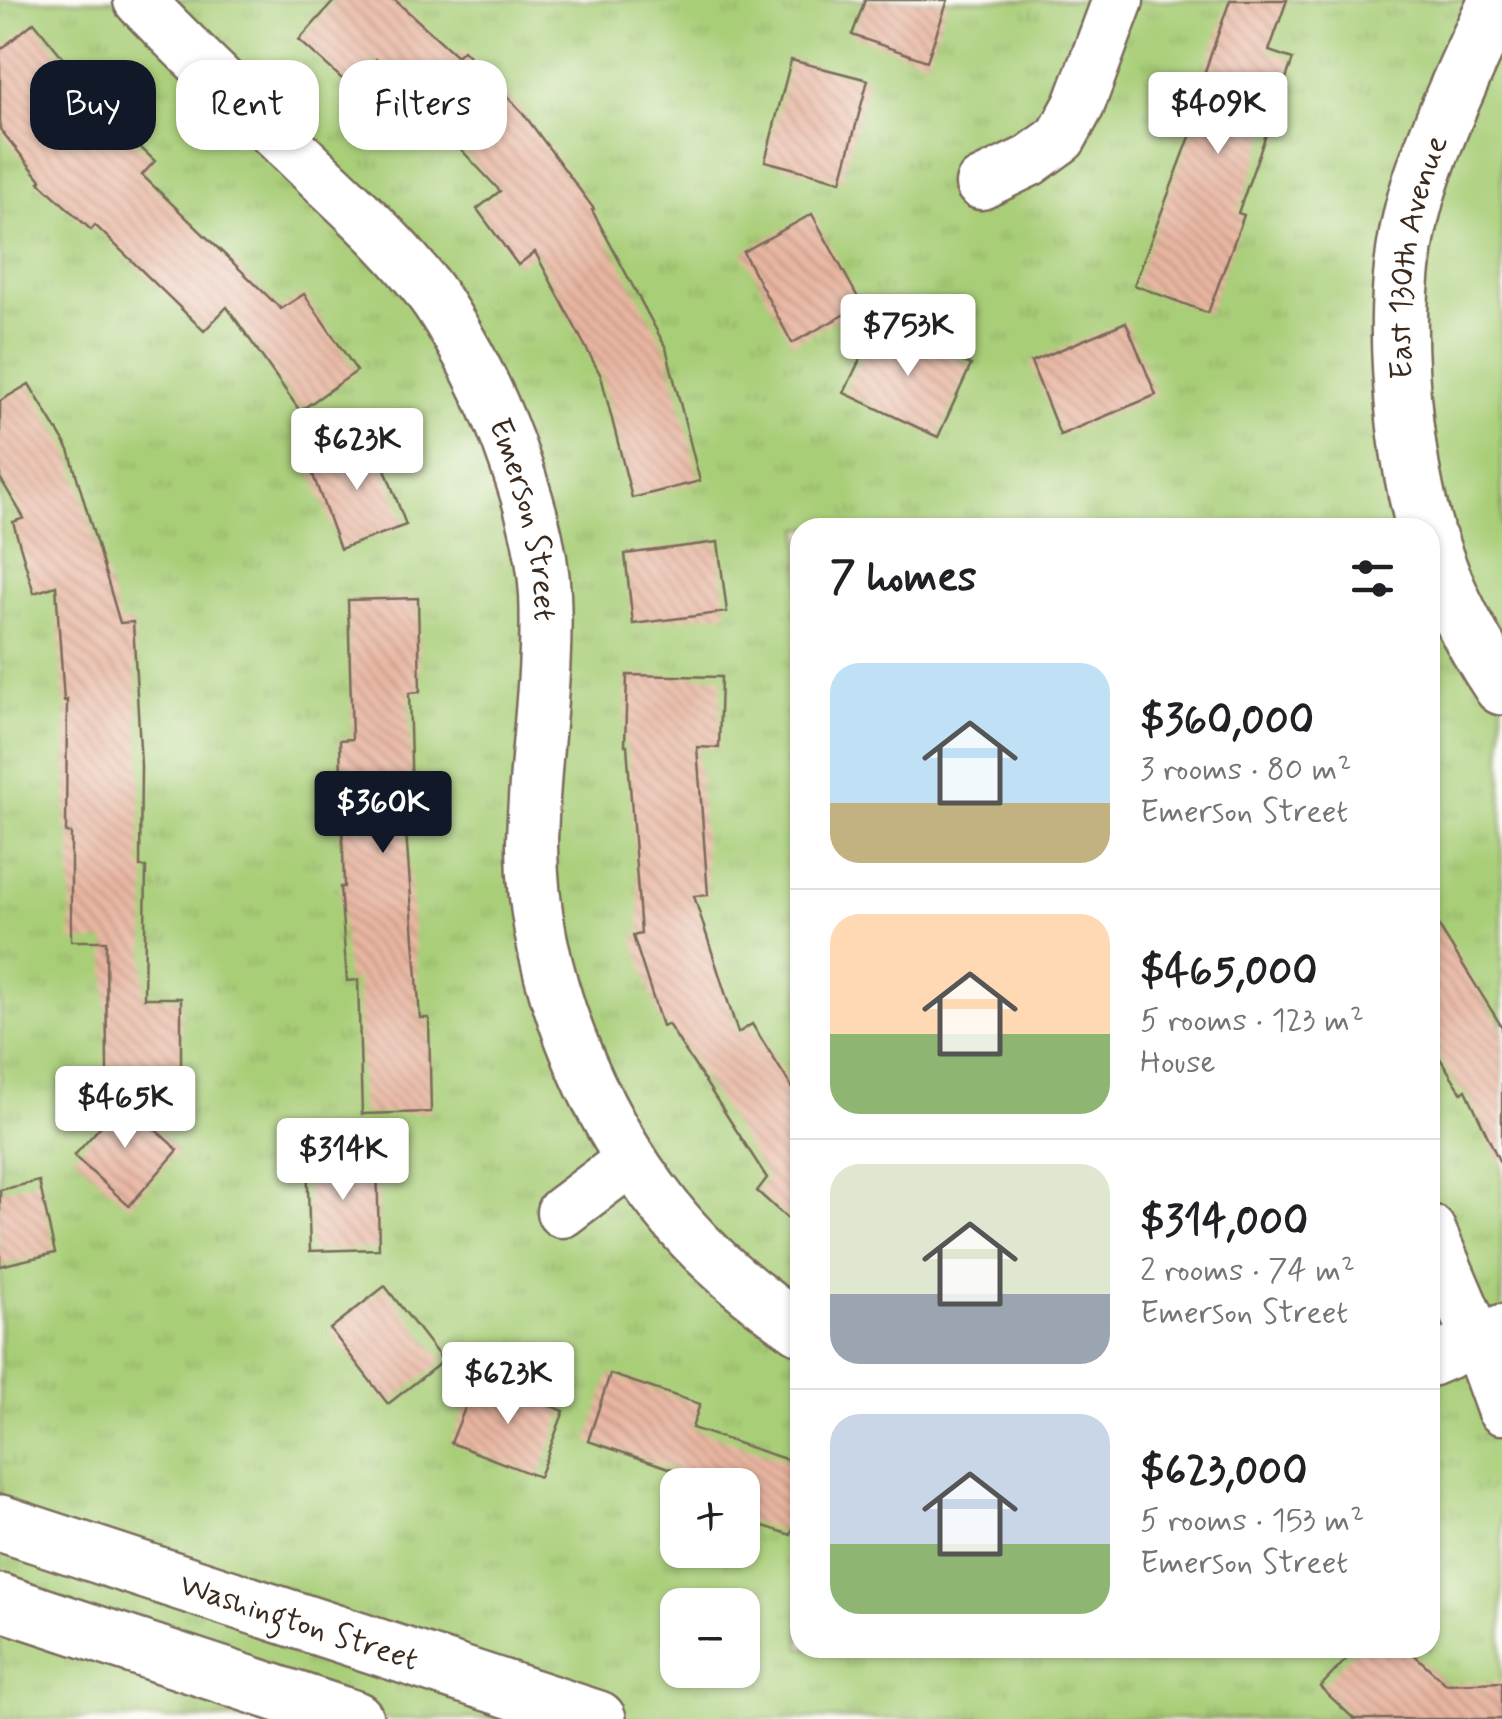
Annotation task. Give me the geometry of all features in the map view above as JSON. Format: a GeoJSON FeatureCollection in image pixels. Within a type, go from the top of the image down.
{"type":"FeatureCollection","features":[{"type":"Feature","properties":{"kind":"main road","name":"East 130th Avenue"},"geometry":{"type":"LineString","coordinates":[[1422,518],[1400,377],[1398,318],[1403,255],[1417,196],[1497,0]]}},
{"type":"Feature","properties":{"kind":"main road"},"geometry":{"type":"LineString","coordinates":[[1440,569],[1479,652],[1502,687]]}},
{"type":"Feature","properties":{"kind":"main road","name":"Washington Street"},"geometry":{"type":"LineString","coordinates":[[0,1524],[598,1719]]}},
{"type":"Feature","properties":{"kind":"main road"},"geometry":{"type":"LineString","coordinates":[[0,1602],[355,1719]]}},
{"type":"Feature","properties":{"kind":"street","name":"Emerson Street"},"geometry":{"type":"LineString","coordinates":[[139,0],[378,232],[435,299],[479,371],[527,497],[539,544],[546,642],[532,847],[546,959],[571,1038],[598,1100],[631,1160],[667,1210],[755,1298],[790,1321]]}},
{"type":"Feature","properties":{"kind":"street"},"geometry":{"type":"LineString","coordinates":[[981,184],[1029,161],[1061,138],[1079,105],[1118,0]]}},
{"type":"Feature","properties":{"kind":"street"},"geometry":{"type":"LineString","coordinates":[[562,1212],[631,1160]]}},
{"type":"Feature","properties":{"kind":"street"},"geometry":{"type":"LineString","coordinates":[[1440,1248],[1489,1335],[1502,1409]]}},
{"type":"Feature","properties":{"kind":"street"},"geometry":{"type":"LineString","coordinates":[[1440,1357],[1489,1335]]}},
{"type":"Feature","properties":{"kind":"green space"},"geometry":{"type":"Polygon","coordinates":[[[0,0],[1502,0],[1502,1719],[0,1719],[0,0]]]}},
{"type":"Feature","properties":{"kind":"green space"},"geometry":{"type":"Polygon","coordinates":[[[1502,0],[1502,687],[1440,553],[1440,518],[1424,518],[1419,508],[1398,318],[1502,0]]]}},
{"type":"Feature","properties":{"kind":"building"},"geometry":{"type":"Polygon","coordinates":[[[335,0],[395,0],[457,56],[463,50],[473,60],[339,60],[339,76],[299,40],[335,0]]]}},
{"type":"Feature","properties":{"kind":"building"},"geometry":{"type":"Polygon","coordinates":[[[865,0],[948,0],[927,61],[852,35],[865,0]]]}},
{"type":"Feature","properties":{"kind":"building"},"geometry":{"type":"Polygon","coordinates":[[[1230,0],[1287,0],[1269,51],[1293,59],[1238,213],[1244,215],[1208,313],[1134,285],[1191,134],[1184,131],[1230,0]]]}},
{"type":"Feature","properties":{"kind":"building"},"geometry":{"type":"Polygon","coordinates":[[[34,22],[65,60],[30,60],[30,150],[143,150],[155,161],[142,175],[281,309],[304,294],[357,371],[300,411],[227,307],[204,331],[95,225],[91,230],[39,182],[0,129],[0,50],[34,22]]]}},
{"type":"Feature","properties":{"kind":"building"},"geometry":{"type":"Polygon","coordinates":[[[791,60],[868,80],[841,181],[765,161],[791,60]]]}},
{"type":"Feature","properties":{"kind":"building"},"geometry":{"type":"Polygon","coordinates":[[[507,96],[594,209],[666,348],[700,481],[632,498],[601,376],[535,252],[518,265],[477,209],[500,191],[461,150],[507,150],[507,96]]]}},
{"type":"Feature","properties":{"kind":"building"},"geometry":{"type":"Polygon","coordinates":[[[812,214],[862,305],[792,343],[743,252],[812,214]]]}},
{"type":"Feature","properties":{"kind":"building"},"geometry":{"type":"Polygon","coordinates":[[[878,321],[971,365],[938,437],[844,393],[878,321]]]}},
{"type":"Feature","properties":{"kind":"building"},"geometry":{"type":"Polygon","coordinates":[[[1126,322],[1156,395],[1060,435],[1031,362],[1126,322]]]}},
{"type":"Feature","properties":{"kind":"building"},"geometry":{"type":"Polygon","coordinates":[[[29,384],[69,450],[120,623],[133,622],[141,766],[140,867],[146,867],[144,998],[181,998],[181,1072],[107,1072],[106,941],[71,941],[71,833],[66,833],[67,700],[64,701],[56,586],[34,593],[13,522],[24,518],[0,478],[0,401],[29,384]]]}},
{"type":"Feature","properties":{"kind":"building"},"geometry":{"type":"Polygon","coordinates":[[[373,437],[406,525],[340,549],[308,461],[373,437]]]}},
{"type":"Feature","properties":{"kind":"building"},"geometry":{"type":"Polygon","coordinates":[[[718,542],[727,612],[633,624],[625,554],[718,542]]]}},
{"type":"Feature","properties":{"kind":"building"},"geometry":{"type":"Polygon","coordinates":[[[418,598],[420,692],[409,693],[413,832],[406,832],[420,1018],[429,1018],[431,1112],[362,1114],[358,980],[347,981],[340,887],[344,887],[340,740],[352,739],[348,600],[418,598]]]}},
{"type":"Feature","properties":{"kind":"building"},"geometry":{"type":"Polygon","coordinates":[[[627,675],[721,677],[719,748],[697,747],[708,895],[694,896],[738,1033],[752,1024],[790,1084],[790,1221],[757,1191],[767,1178],[668,1024],[662,1026],[633,936],[641,934],[625,745],[627,675]]]}},
{"type":"Feature","properties":{"kind":"building"},"geometry":{"type":"Polygon","coordinates":[[[1440,928],[1502,1027],[1502,1167],[1466,1090],[1462,1093],[1440,1059],[1440,928]]]}},
{"type":"Feature","properties":{"kind":"building"},"geometry":{"type":"Polygon","coordinates":[[[107,1086],[178,1150],[129,1206],[74,1156],[108,1118],[107,1086]]]}},
{"type":"Feature","properties":{"kind":"building"},"geometry":{"type":"Polygon","coordinates":[[[377,1155],[379,1249],[310,1251],[307,1157],[377,1155]]]}},
{"type":"Feature","properties":{"kind":"building"},"geometry":{"type":"Polygon","coordinates":[[[39,1181],[55,1253],[0,1266],[0,1190],[39,1181]]]}},
{"type":"Feature","properties":{"kind":"building"},"geometry":{"type":"Polygon","coordinates":[[[385,1286],[443,1361],[388,1404],[330,1329],[385,1286]]]}},
{"type":"Feature","properties":{"kind":"building"},"geometry":{"type":"Polygon","coordinates":[[[610,1374],[700,1404],[692,1428],[790,1461],[790,1535],[760,1525],[760,1468],[669,1468],[588,1441],[610,1374]]]}},
{"type":"Feature","properties":{"kind":"building"},"geometry":{"type":"Polygon","coordinates":[[[477,1378],[564,1411],[539,1477],[451,1443],[477,1378]]]}},
{"type":"Feature","properties":{"kind":"building"},"geometry":{"type":"Polygon","coordinates":[[[1348,1658],[1418,1658],[1446,1684],[1502,1682],[1502,1719],[1354,1719],[1320,1687],[1348,1658]]]}}]}
